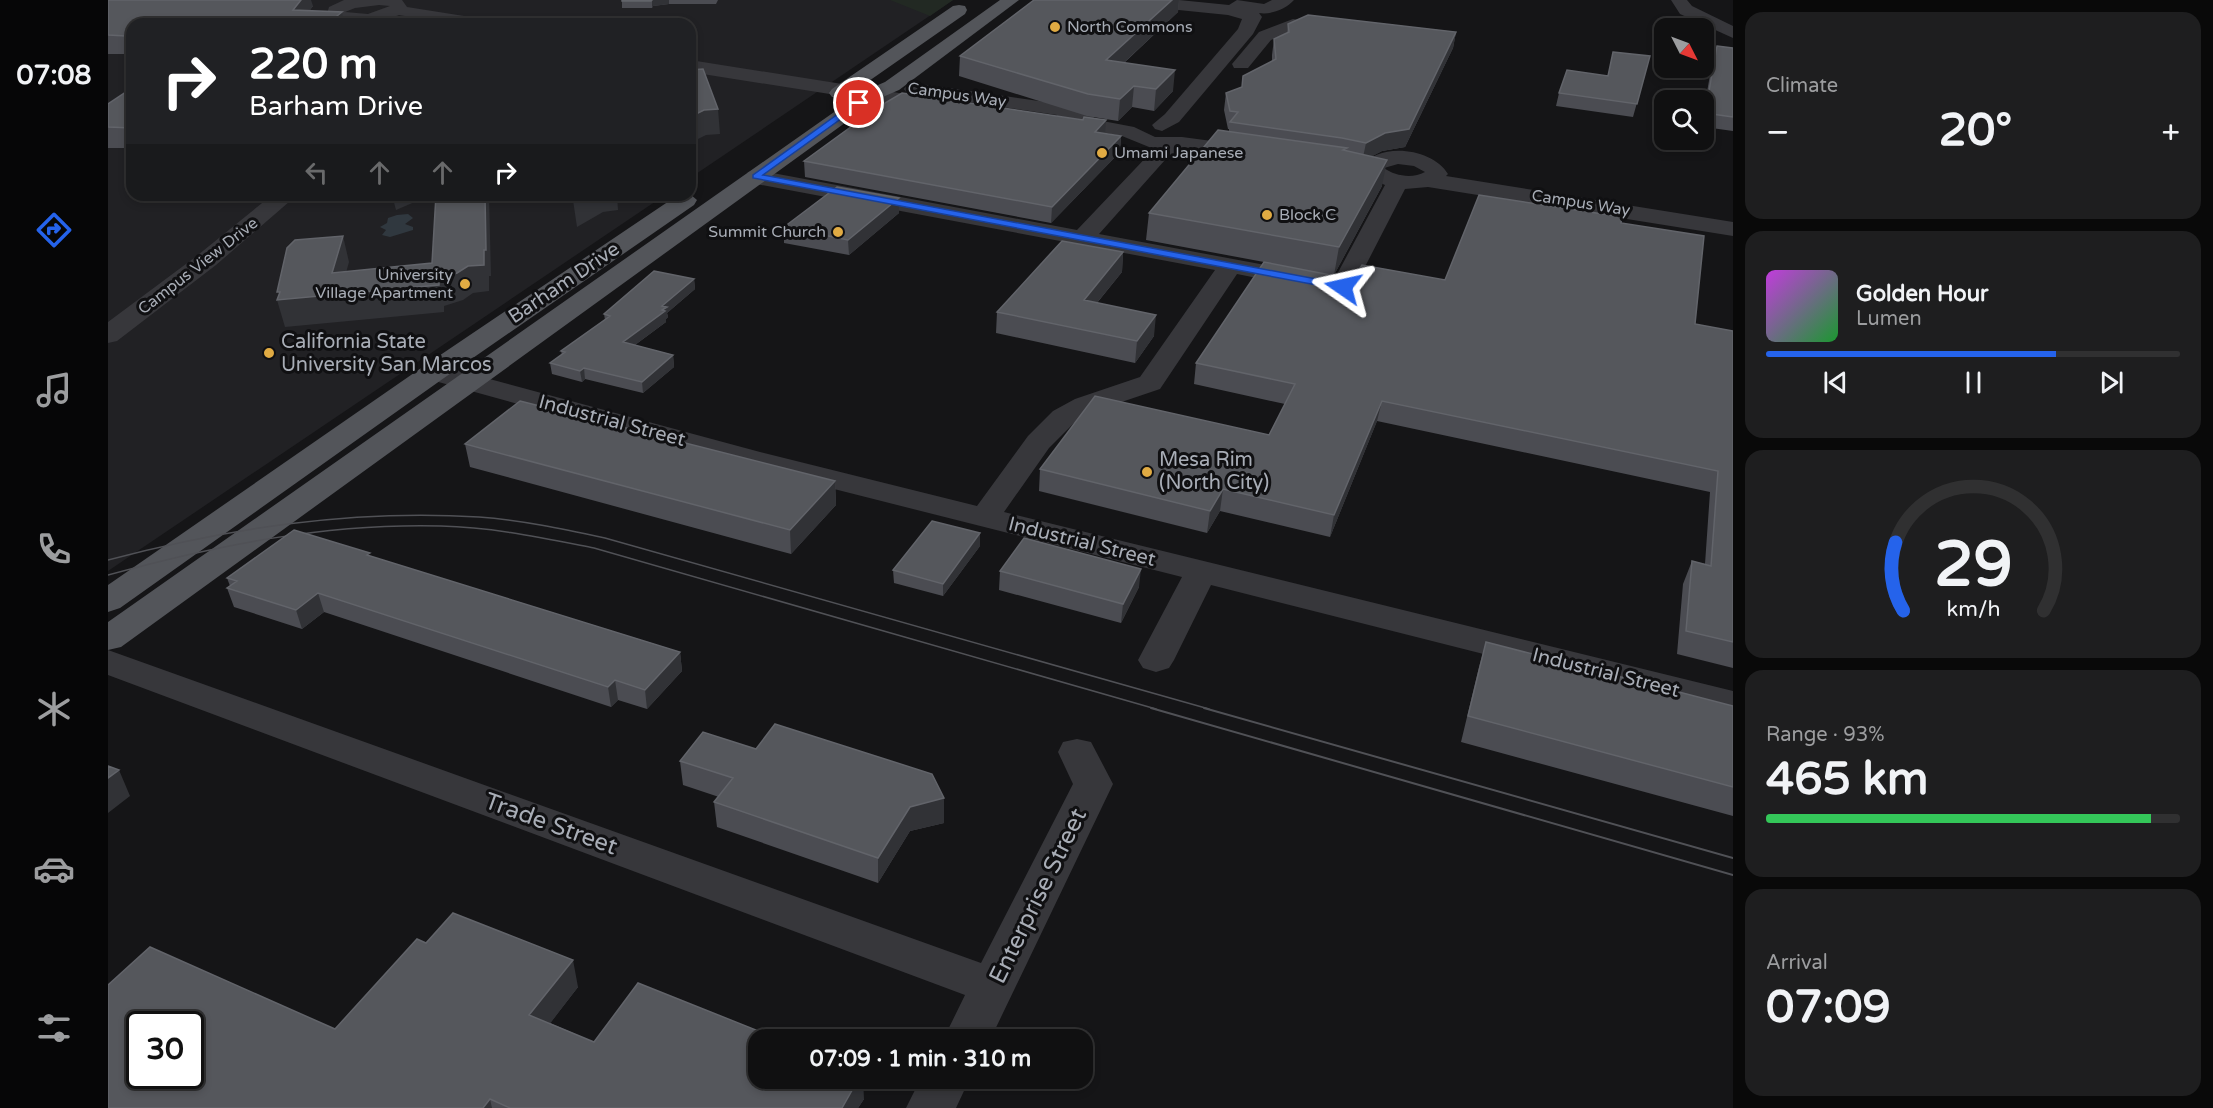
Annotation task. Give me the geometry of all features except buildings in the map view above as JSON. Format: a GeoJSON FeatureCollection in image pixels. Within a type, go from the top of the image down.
{"type":"FeatureCollection","features":[{"type":"Feature","properties":{"kind":"main road"},"geometry":{"type":"LineString","coordinates":[[710,196],[761,173],[857,89],[974,0]]}},
{"type":"Feature","properties":{"kind":"main road"},"geometry":{"type":"LineString","coordinates":[[789,128],[857,89],[892,86],[1011,0]]}},
{"type":"Feature","properties":{"kind":"main road","name":"Barham Drive"},"geometry":{"type":"LineString","coordinates":[[108,601],[434,372],[710,196]]}},
{"type":"Feature","properties":{"kind":"main road","name":"Barham Drive"},"geometry":{"type":"LineString","coordinates":[[108,639],[468,382],[710,196]]}},
{"type":"Feature","properties":{"kind":"street"},"geometry":{"type":"LineString","coordinates":[[1129,0],[1234,5],[1260,12],[1267,23],[1295,9]]}},
{"type":"Feature","properties":{"kind":"street"},"geometry":{"type":"LineString","coordinates":[[1679,0],[1686,10],[1733,33]]}},
{"type":"Feature","properties":{"kind":"street"},"geometry":{"type":"LineString","coordinates":[[1188,3],[1260,12],[1295,9]]}},
{"type":"Feature","properties":{"kind":"street"},"geometry":{"type":"LineString","coordinates":[[385,6],[446,18]]}},
{"type":"Feature","properties":{"kind":"street"},"geometry":{"type":"LineString","coordinates":[[385,6],[412,18]]}},
{"type":"Feature","properties":{"kind":"street"},"geometry":{"type":"LineString","coordinates":[[474,18],[480,6]]}},
{"type":"Feature","properties":{"kind":"street"},"geometry":{"type":"LineString","coordinates":[[1072,237],[1158,156],[1183,137],[1265,36],[1295,9]]}},
{"type":"Feature","properties":{"kind":"street"},"geometry":{"type":"LineString","coordinates":[[1072,237],[1150,132],[1172,118],[1260,12]]}},
{"type":"Feature","properties":{"kind":"street","name":"Campus Way"},"geometry":{"type":"LineString","coordinates":[[696,56],[857,89]]}},
{"type":"Feature","properties":{"kind":"street","name":"Campus Way"},"geometry":{"type":"LineString","coordinates":[[696,67],[1020,113],[1127,131],[1150,132]]}},
{"type":"Feature","properties":{"kind":"street","name":"Campus Way"},"geometry":{"type":"LineString","coordinates":[[892,86],[1017,103],[1150,132],[1267,149]]}},
{"type":"Feature","properties":{"kind":"street","name":"Campus Way"},"geometry":{"type":"LineString","coordinates":[[1351,162],[1385,172],[1408,159],[1431,174],[1550,198],[1733,229]]}},
{"type":"Feature","properties":{"kind":"street"},"geometry":{"type":"LineString","coordinates":[[761,173],[1072,237],[1343,287],[1385,172]]}},
{"type":"Feature","properties":{"kind":"street","name":"Campus Way"},"geometry":{"type":"LineString","coordinates":[[1550,198],[1733,218]]}},
{"type":"Feature","properties":{"kind":"street","name":"Campus View Drive"},"geometry":{"type":"LineString","coordinates":[[110,333],[207,260],[279,201]]}},
{"type":"Feature","properties":{"kind":"street"},"geometry":{"type":"LineString","coordinates":[[985,517],[1051,426],[1075,409],[1130,392],[1150,383],[1230,266]]}},
{"type":"Feature","properties":{"kind":"street","name":"Industrial Street"},"geometry":{"type":"LineString","coordinates":[[434,372],[750,459],[1733,704]]}},
{"type":"Feature","properties":{"kind":"street"},"geometry":{"type":"LineString","coordinates":[[1156,660],[1201,572]]}},
{"type":"Feature","properties":{"kind":"street","name":"Trade Street"},"geometry":{"type":"LineString","coordinates":[[108,662],[993,986]]}},
{"type":"Feature","properties":{"kind":"street","name":"Enterprise Street"},"geometry":{"type":"LineString","coordinates":[[972,1029],[1093,784],[1077,752]]}},
{"type":"Feature","properties":{"kind":"street"},"geometry":{"type":"LineString","coordinates":[[931,1108],[940,1089]]}},
{"type":"Feature","properties":{"kind":"shaded area","name":"California State University San Marcos"},"geometry":{"type":"Polygon","coordinates":[[[108,0],[953,0],[696,174],[696,18],[126,18],[126,201],[656,201],[108,571],[108,0]]]}},
{"type":"Feature","properties":{"kind":"shaded area"},"geometry":{"type":"Polygon","coordinates":[[[890,0],[953,0],[930,16],[890,0]]]}},
{"type":"Feature","properties":{"kind":"shaded area"},"geometry":{"type":"Polygon","coordinates":[[[408,214],[413,218],[405,224],[413,227],[413,230],[390,237],[382,235],[386,230],[380,227],[387,223],[388,218],[408,214]]]}},
{"type":"Feature","properties":{"kind":"tram line"},"geometry":{"type":"LineString","coordinates":[[108,560],[200,539],[292,523],[432,515],[510,520],[605,538],[1209,709]]}},
{"type":"Feature","properties":{"kind":"tram line"},"geometry":{"type":"LineString","coordinates":[[108,575],[190,554],[314,532],[398,526],[441,526],[498,531],[594,548],[1156,709]]}},
{"type":"Feature","properties":{"kind":"tram line"},"geometry":{"type":"LineString","coordinates":[[1151,708],[1733,875]]}},
{"type":"Feature","properties":{"kind":"tram line"},"geometry":{"type":"LineString","coordinates":[[1204,708],[1733,858]]}},
{"type":"Feature","properties":{"kind":"place","name":"North Commons"},"geometry":{"type":"Point","coordinates":[1055,27]}},
{"type":"Feature","properties":{"kind":"place","name":"Umami Japanese"},"geometry":{"type":"Point","coordinates":[1102,153]}},
{"type":"Feature","properties":{"kind":"place","name":"Block C"},"geometry":{"type":"Point","coordinates":[1267,215]}},
{"type":"Feature","properties":{"kind":"place","name":"Summit Church"},"geometry":{"type":"Point","coordinates":[838,232]}},
{"type":"Feature","properties":{"kind":"place","name":"University Village Apartment"},"geometry":{"type":"Point","coordinates":[465,284]}},
{"type":"Feature","properties":{"kind":"place","name":"California State University San Marcos"},"geometry":{"type":"Point","coordinates":[269,353]}},
{"type":"Feature","properties":{"kind":"place","name":"Mesa Rim (North City)"},"geometry":{"type":"Point","coordinates":[1147,472]}},
{"type":"Feature","properties":{"kind":"route"},"geometry":{"type":"LineString","coordinates":[[859,103],[756,177],[1343,287]]}}]}
